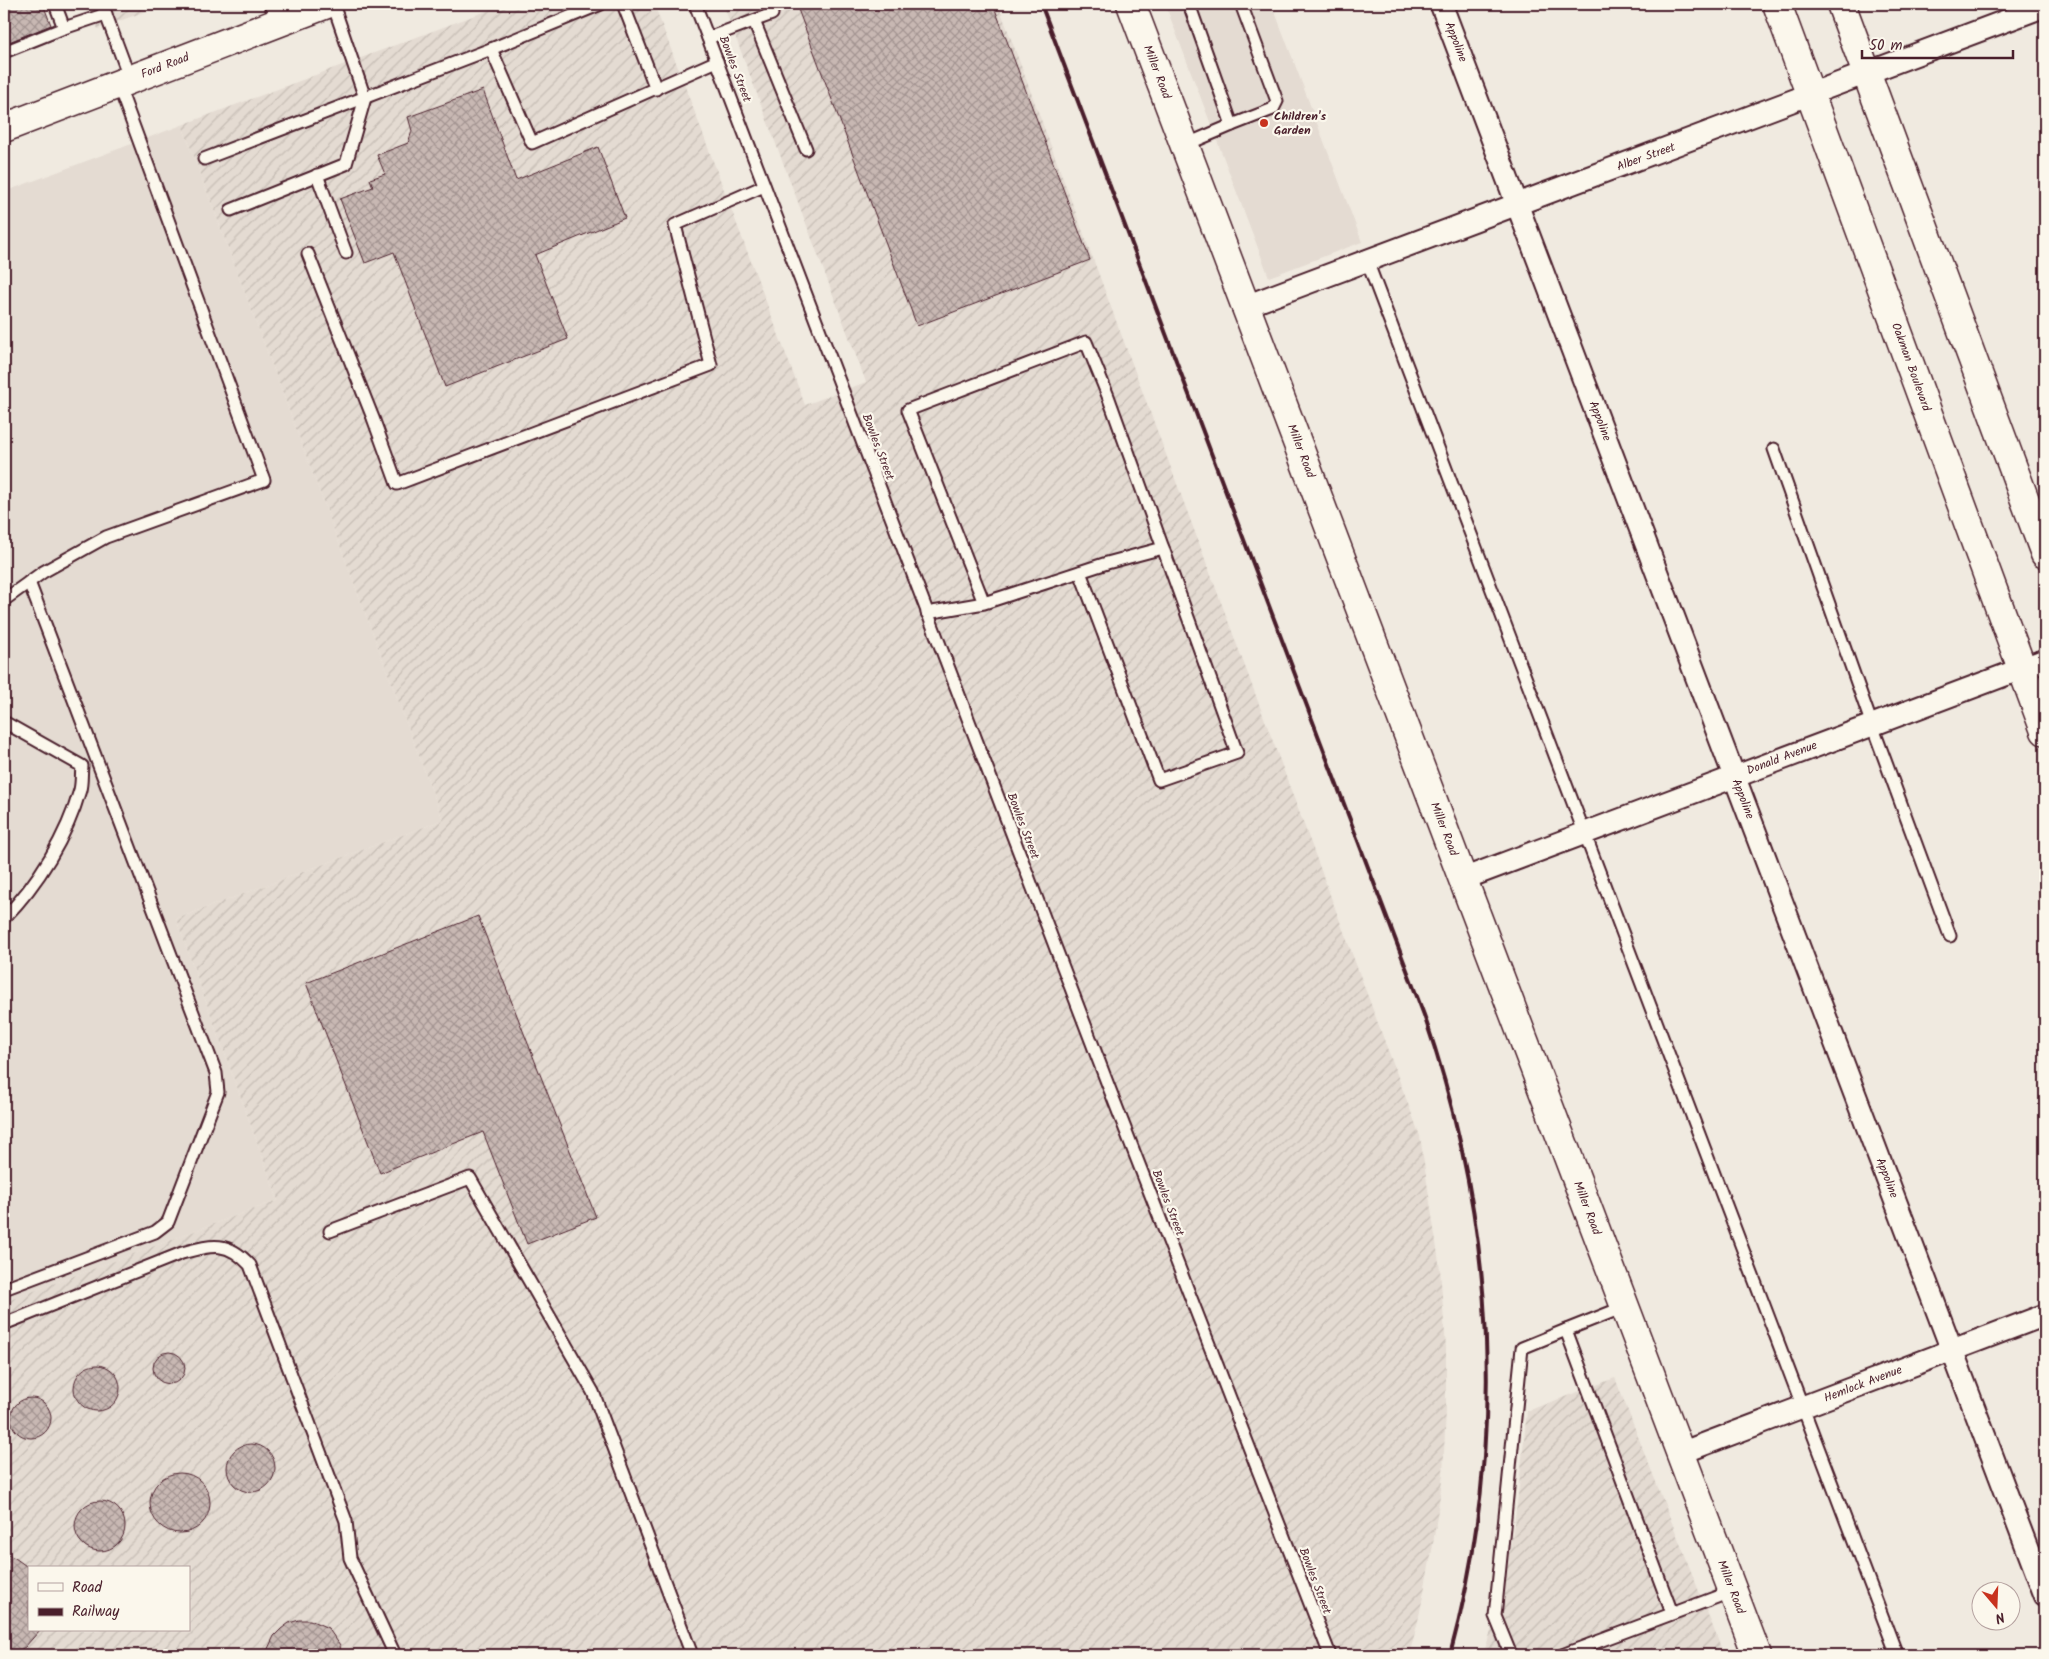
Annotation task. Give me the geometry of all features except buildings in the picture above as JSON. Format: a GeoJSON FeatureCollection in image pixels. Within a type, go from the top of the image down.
{"type":"FeatureCollection","features":[{"type":"Feature","properties":{"kind":"street","name":"Ford Road"},"geometry":{"type":"LineString","coordinates":[[4,128],[124,81],[274,13],[327,4]]}},
{"type":"Feature","properties":{"kind":"street","name":"Miller Road"},"geometry":{"type":"LineString","coordinates":[[1131,4],[1757,1655]]}},
{"type":"Feature","properties":{"kind":"street","name":"Appoline"},"geometry":{"type":"LineString","coordinates":[[1441,4],[2045,1595]]}},
{"type":"Feature","properties":{"kind":"street","name":"Oakman Boulevard"},"geometry":{"type":"LineString","coordinates":[[1777,4],[2034,664],[2045,731]]}},
{"type":"Feature","properties":{"kind":"street"},"geometry":{"type":"LineString","coordinates":[[1841,4],[2045,554]]}},
{"type":"Feature","properties":{"kind":"street","name":"Alber Street"},"geometry":{"type":"LineString","coordinates":[[1246,306],[2045,6]]}},
{"type":"Feature","properties":{"kind":"street","name":"Donald Avenue"},"geometry":{"type":"LineString","coordinates":[[1463,879],[2034,664]]}},
{"type":"Feature","properties":{"kind":"street","name":"Hemlock Avenue"},"geometry":{"type":"LineString","coordinates":[[1681,1453],[2045,1315]]}},
{"type":"Feature","properties":{"kind":"lane"},"geometry":{"type":"LineString","coordinates":[[55,4],[64,28]]}},
{"type":"Feature","properties":{"kind":"lane"},"geometry":{"type":"LineString","coordinates":[[231,210],[346,164],[365,98],[332,4]]}},
{"type":"Feature","properties":{"kind":"lane"},"geometry":{"type":"LineString","coordinates":[[204,159],[491,49],[601,4]]}},
{"type":"Feature","properties":{"kind":"lane"},"geometry":{"type":"LineString","coordinates":[[623,4],[656,89]]}},
{"type":"Feature","properties":{"kind":"lane","name":"Bowles Street"},"geometry":{"type":"LineString","coordinates":[[695,4],[1108,1086],[1330,1655]]}},
{"type":"Feature","properties":{"kind":"lane"},"geometry":{"type":"LineString","coordinates":[[1188,4],[1232,125]]}},
{"type":"Feature","properties":{"kind":"lane"},"geometry":{"type":"LineString","coordinates":[[1185,145],[1273,109],[1277,101],[1241,4]]}},
{"type":"Feature","properties":{"kind":"lane"},"geometry":{"type":"LineString","coordinates":[[4,52],[64,28],[104,9],[124,81],[264,480],[106,537],[70,556],[4,600]]}},
{"type":"Feature","properties":{"kind":"lane"},"geometry":{"type":"LineString","coordinates":[[708,38],[772,14]]}},
{"type":"Feature","properties":{"kind":"lane"},"geometry":{"type":"LineString","coordinates":[[754,21],[806,149]]}},
{"type":"Feature","properties":{"kind":"lane"},"geometry":{"type":"LineString","coordinates":[[491,49],[532,143],[717,61]]}},
{"type":"Feature","properties":{"kind":"lane"},"geometry":{"type":"LineString","coordinates":[[317,176],[346,253]]}},
{"type":"Feature","properties":{"kind":"lane"},"geometry":{"type":"LineString","coordinates":[[308,254],[397,484],[711,365],[675,225],[764,186]]}},
{"type":"Feature","properties":{"kind":"lane"},"geometry":{"type":"LineString","coordinates":[[1367,261],[1896,1655]]}},
{"type":"Feature","properties":{"kind":"lane"},"geometry":{"type":"LineString","coordinates":[[984,603],[908,410],[1086,342],[1108,396],[1236,753],[1159,780],[1080,572]]}},
{"type":"Feature","properties":{"kind":"lane"},"geometry":{"type":"LineString","coordinates":[[1774,449],[1872,725],[1950,936]]}},
{"type":"Feature","properties":{"kind":"lane"},"geometry":{"type":"LineString","coordinates":[[927,613],[984,603],[1163,548]]}},
{"type":"Feature","properties":{"kind":"lane"},"geometry":{"type":"LineString","coordinates":[[4,1289],[155,1232],[168,1222],[218,1092],[216,1073],[29,582]]}},
{"type":"Feature","properties":{"kind":"lane"},"geometry":{"type":"LineString","coordinates":[[4,722],[82,766]]}},
{"type":"Feature","properties":{"kind":"lane"},"geometry":{"type":"LineString","coordinates":[[4,918],[35,881],[58,845],[80,788],[82,766],[95,756]]}},
{"type":"Feature","properties":{"kind":"lane"},"geometry":{"type":"LineString","coordinates":[[330,1231],[470,1178],[592,1392],[692,1655]]}},
{"type":"Feature","properties":{"kind":"lane"},"geometry":{"type":"LineString","coordinates":[[4,1324],[182,1253],[206,1247],[224,1247],[239,1254],[250,1265],[346,1521],[350,1558],[394,1655]]}},
{"type":"Feature","properties":{"kind":"lane"},"geometry":{"type":"LineString","coordinates":[[1511,1655],[1495,1616],[1522,1348],[1624,1307]]}},
{"type":"Feature","properties":{"kind":"lane"},"geometry":{"type":"LineString","coordinates":[[1566,1330],[1672,1613]]}},
{"type":"Feature","properties":{"kind":"lane"},"geometry":{"type":"LineString","coordinates":[[1562,1655],[1733,1590]]}},
{"type":"Feature","properties":{"kind":"shaded area"},"geometry":{"type":"Polygon","coordinates":[[[88,4],[165,4],[98,29],[88,4]]]}},
{"type":"Feature","properties":{"kind":"shaded area"},"geometry":{"type":"Polygon","coordinates":[[[505,4],[654,4],[805,405],[866,382],[723,4],[998,4],[1420,1136],[1440,1269],[1446,1348],[1446,1409],[1443,1474],[1432,1551],[1409,1655],[4,1655],[4,1302],[278,1200],[176,919],[443,820],[182,125],[505,4]]]}},
{"type":"Feature","properties":{"kind":"shaded area","name":"Children's Garden"},"geometry":{"type":"Polygon","coordinates":[[[1165,4],[1272,4],[1362,242],[1269,277],[1165,4]]]}},
{"type":"Feature","properties":{"kind":"shaded area"},"geometry":{"type":"Polygon","coordinates":[[[182,125],[443,820],[176,919],[278,1200],[4,1302],[4,192],[182,125]]]}},
{"type":"Feature","properties":{"kind":"shaded area"},"geometry":{"type":"Polygon","coordinates":[[[1615,1378],[1724,1655],[1483,1655],[1502,1598],[1517,1505],[1527,1411],[1615,1378]]]}},
{"type":"Feature","properties":{"kind":"railway"},"geometry":{"type":"LineString","coordinates":[[1041,4],[1424,1015],[1448,1094],[1467,1173],[1479,1253],[1486,1333],[1486,1414],[1481,1494],[1468,1575],[1450,1655]]}},
{"type":"Feature","properties":{"kind":"place","name":"Children's Garden"},"geometry":{"type":"Point","coordinates":[1264,123]}}]}
